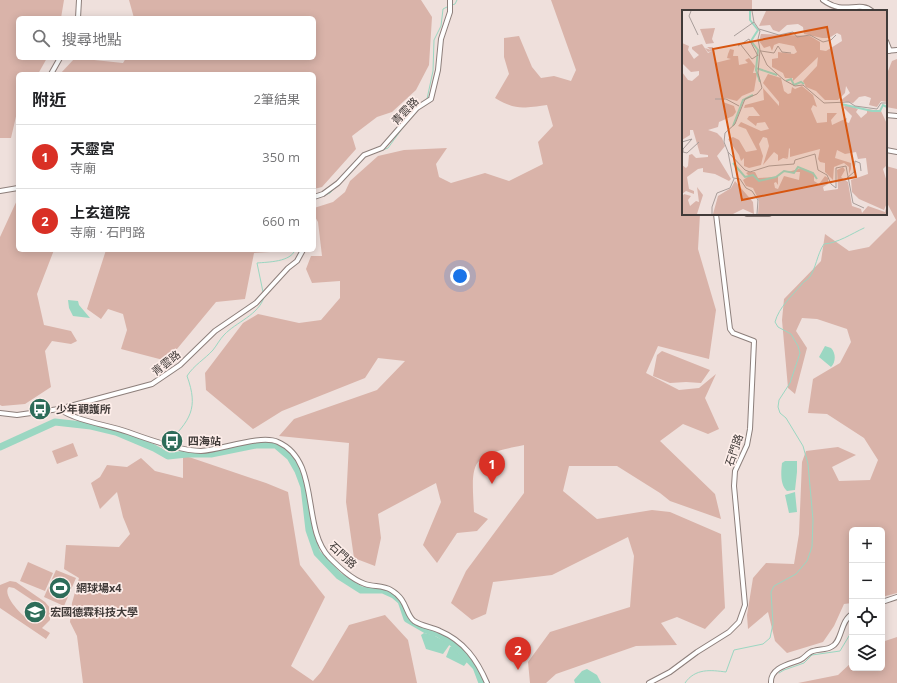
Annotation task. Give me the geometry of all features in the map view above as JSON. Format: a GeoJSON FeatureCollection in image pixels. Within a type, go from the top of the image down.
{"type":"FeatureCollection","features":[{"type":"Feature","properties":{"kind":"street"},"geometry":{"type":"LineString","coordinates":[[78,16],[79,0]]}},
{"type":"Feature","properties":{"kind":"street","name":"青雲路"},"geometry":{"type":"LineString","coordinates":[[316,196],[323,194],[338,184],[364,155],[382,148],[417,108],[431,99],[438,70],[441,39],[450,12],[450,0]]}},
{"type":"Feature","properties":{"kind":"street"},"geometry":{"type":"LineString","coordinates":[[822,0],[829,4],[840,6],[858,1],[864,3],[871,10]]}},
{"type":"Feature","properties":{"kind":"street"},"geometry":{"type":"LineString","coordinates":[[888,51],[897,50]]}},
{"type":"Feature","properties":{"kind":"street"},"geometry":{"type":"LineString","coordinates":[[52,72],[59,60]]}},
{"type":"Feature","properties":{"kind":"street"},"geometry":{"type":"LineString","coordinates":[[887,115],[897,116]]}},
{"type":"Feature","properties":{"kind":"street"},"geometry":{"type":"LineString","coordinates":[[887,150],[897,152]]}},
{"type":"Feature","properties":{"kind":"street"},"geometry":{"type":"LineString","coordinates":[[0,191],[16,188]]}},
{"type":"Feature","properties":{"kind":"street","name":"石門路"},"geometry":{"type":"LineString","coordinates":[[649,683],[670,672],[697,652],[729,632],[739,622],[745,605],[734,486],[735,471],[747,445],[750,429],[754,341],[733,333],[730,329],[716,215]]}},
{"type":"Feature","properties":{"kind":"street","name":"青雲路"},"geometry":{"type":"LineString","coordinates":[[0,413],[17,416],[59,409],[152,384],[180,365],[215,331],[256,303],[288,268],[298,261],[302,252]]}},
{"type":"Feature","properties":{"kind":"street","name":"石門路"},"geometry":{"type":"LineString","coordinates":[[59,409],[71,417],[128,432],[145,440],[199,451],[267,440],[278,442],[292,452],[305,475],[317,536],[322,549],[340,568],[360,582],[382,586],[401,596],[414,621],[454,638],[469,651],[478,664],[487,683]]}},
{"type":"Feature","properties":{"kind":"street"},"geometry":{"type":"LineString","coordinates":[[885,601],[897,597]]}},
{"type":"Feature","properties":{"kind":"street"},"geometry":{"type":"LineString","coordinates":[[771,683],[773,675],[785,664],[802,659],[811,651],[832,647],[836,644],[844,621],[849,617]]}},
{"type":"Feature","properties":{"kind":"shaded area"},"geometry":{"type":"Polygon","coordinates":[[[0,0],[64,0],[61,16],[16,16],[16,60],[46,60],[39,72],[16,72],[16,117],[11,138],[0,138],[0,0]]]}},
{"type":"Feature","properties":{"kind":"shaded area"},"geometry":{"type":"Polygon","coordinates":[[[129,0],[421,0],[432,17],[429,65],[416,90],[392,112],[377,117],[352,136],[356,149],[322,187],[316,188],[316,72],[62,72],[73,60],[94,60],[123,63],[125,60],[316,60],[316,16],[133,16],[129,0]]]}},
{"type":"Feature","properties":{"kind":"shaded area"},"geometry":{"type":"Polygon","coordinates":[[[551,0],[752,0],[752,10],[682,10],[682,215],[700,215],[698,249],[716,310],[709,359],[658,346],[646,373],[679,390],[699,388],[716,374],[705,398],[719,429],[708,434],[683,424],[660,441],[715,494],[721,519],[670,501],[617,466],[569,466],[563,491],[597,519],[652,510],[670,512],[721,534],[725,608],[705,629],[677,617],[661,623],[677,645],[636,646],[556,674],[546,683],[530,683],[528,662],[550,632],[630,607],[634,556],[628,537],[552,575],[493,582],[486,614],[472,620],[451,603],[466,571],[524,493],[524,445],[493,453],[484,457],[478,463],[474,470],[473,481],[474,512],[488,519],[477,531],[457,533],[437,563],[423,545],[441,502],[436,483],[378,514],[381,538],[375,566],[354,558],[346,502],[349,443],[279,436],[294,419],[377,390],[405,361],[378,358],[365,378],[282,411],[253,429],[206,390],[205,373],[243,323],[258,314],[299,323],[321,320],[340,298],[340,281],[312,283],[306,269],[311,256],[322,256],[318,222],[316,218],[316,207],[333,202],[345,192],[350,181],[378,156],[404,150],[447,148],[436,164],[439,177],[451,183],[485,173],[509,181],[543,164],[538,142],[553,126],[547,105],[520,108],[509,105],[495,98],[509,74],[504,57],[504,38],[519,36],[532,67],[541,78],[554,76],[571,81],[576,70],[551,0]]]}},
{"type":"Feature","properties":{"kind":"shaded area"},"geometry":{"type":"Polygon","coordinates":[[[897,59],[897,109],[887,107],[887,74],[892,61],[897,59]]]}},
{"type":"Feature","properties":{"kind":"shaded area"},"geometry":{"type":"Polygon","coordinates":[[[887,166],[897,169],[897,593],[885,596],[885,527],[849,527],[849,603],[844,604],[834,626],[823,642],[787,653],[775,641],[768,612],[748,629],[747,615],[753,578],[766,563],[794,564],[799,534],[802,462],[806,451],[838,447],[856,455],[832,467],[839,481],[870,480],[878,460],[864,438],[827,414],[808,413],[813,379],[840,363],[851,342],[847,329],[817,319],[802,318],[796,331],[807,348],[795,394],[788,388],[782,320],[784,299],[821,261],[825,234],[849,251],[869,247],[896,220],[887,203],[887,166]]]}},
{"type":"Feature","properties":{"kind":"shaded area"},"geometry":{"type":"Polygon","coordinates":[[[16,202],[16,252],[53,252],[37,294],[44,325],[71,331],[77,341],[71,344],[52,341],[45,351],[51,387],[25,404],[2,406],[0,405],[0,237],[16,202]]]}},
{"type":"Feature","properties":{"kind":"shaded area"},"geometry":{"type":"Polygon","coordinates":[[[105,252],[270,252],[254,253],[245,299],[216,302],[167,361],[121,349],[127,330],[123,314],[108,309],[101,319],[87,309],[105,252]]]}},
{"type":"Feature","properties":{"kind":"shaded area"},"geometry":{"type":"Polygon","coordinates":[[[68,300],[78,301],[79,305],[90,318],[73,316],[69,308],[68,300]]]}},
{"type":"Feature","properties":{"kind":"shaded area"},"geometry":{"type":"Polygon","coordinates":[[[825,346],[831,348],[835,355],[835,360],[831,367],[819,357],[825,346]]]}},
{"type":"Feature","properties":{"kind":"shaded area"},"geometry":{"type":"Polygon","coordinates":[[[662,351],[710,370],[701,383],[670,383],[653,376],[657,355],[662,351]]]}},
{"type":"Feature","properties":{"kind":"shaded area"},"geometry":{"type":"Polygon","coordinates":[[[73,443],[78,456],[57,464],[52,451],[73,443]]]}},
{"type":"Feature","properties":{"kind":"shaded area"},"geometry":{"type":"Polygon","coordinates":[[[183,455],[288,492],[300,565],[325,597],[291,666],[313,681],[321,672],[349,625],[385,615],[408,640],[417,683],[83,683],[77,636],[70,622],[72,603],[79,578],[64,569],[66,545],[119,547],[130,534],[123,517],[117,492],[100,509],[91,483],[100,477],[107,465],[127,467],[141,458],[155,471],[183,478],[183,455]]]}},
{"type":"Feature","properties":{"kind":"shaded area"},"geometry":{"type":"Polygon","coordinates":[[[785,461],[797,461],[795,490],[787,491],[783,485],[782,463],[785,461]]]}},
{"type":"Feature","properties":{"kind":"shaded area"},"geometry":{"type":"Polygon","coordinates":[[[795,492],[797,512],[789,513],[785,495],[795,492]]]}},
{"type":"Feature","properties":{"kind":"shaded area"},"geometry":{"type":"Polygon","coordinates":[[[28,562],[53,573],[45,591],[20,581],[28,562]]]}},
{"type":"Feature","properties":{"kind":"shaded area","name":"網球場x4"},"geometry":{"type":"Polygon","coordinates":[[[56,570],[76,578],[64,606],[44,597],[56,570]]]}},
{"type":"Feature","properties":{"kind":"shaded area"},"geometry":{"type":"Polygon","coordinates":[[[10,581],[16,582],[45,602],[50,608],[50,620],[42,628],[50,633],[46,639],[0,608],[0,585],[10,581]],[[9,587],[7,591],[8,596],[17,609],[28,619],[38,623],[41,622],[45,613],[41,606],[14,588],[9,587]]]}},
{"type":"Feature","properties":{"kind":"shaded area"},"geometry":{"type":"Polygon","coordinates":[[[424,633],[433,635],[450,644],[443,654],[426,649],[421,635],[424,633]]]}},
{"type":"Feature","properties":{"kind":"shaded area"},"geometry":{"type":"Polygon","coordinates":[[[897,637],[897,683],[798,683],[838,675],[849,665],[849,671],[885,671],[885,641],[897,637]]]}},
{"type":"Feature","properties":{"kind":"shaded area"},"geometry":{"type":"Polygon","coordinates":[[[452,646],[467,662],[464,666],[446,657],[450,647],[452,646]]]}},
{"type":"Feature","properties":{"kind":"shaded area"},"geometry":{"type":"Polygon","coordinates":[[[587,669],[597,675],[601,683],[575,683],[574,680],[582,671],[587,669]]]}},
{"type":"Feature","properties":{"kind":"waterway"},"geometry":{"type":"LineString","coordinates":[[452,5],[455,4],[457,0]]}},
{"type":"Feature","properties":{"kind":"waterway"},"geometry":{"type":"LineString","coordinates":[[427,99],[433,71],[434,40],[441,26],[443,9],[449,6]]}},
{"type":"Feature","properties":{"kind":"waterway"},"geometry":{"type":"LineString","coordinates":[[342,182],[366,156],[388,148],[404,126]]}},
{"type":"Feature","properties":{"kind":"waterway"},"geometry":{"type":"LineString","coordinates":[[325,195],[330,193],[338,185]]}},
{"type":"Feature","properties":{"kind":"waterway"},"geometry":{"type":"LineString","coordinates":[[685,683],[689,678],[698,672],[726,672],[734,650],[763,644],[770,638],[773,624],[771,592],[774,586],[796,574],[807,561],[812,547],[813,520],[808,464],[803,446],[786,418],[780,413],[778,407],[779,400],[790,383],[800,353],[791,334],[778,327],[775,322],[786,302],[809,278],[824,244],[839,240],[864,228]]}},
{"type":"Feature","properties":{"kind":"waterway"},"geometry":{"type":"LineString","coordinates":[[263,292],[257,263],[273,262],[284,259],[289,257],[294,252]]}},
{"type":"Feature","properties":{"kind":"waterway"},"geometry":{"type":"LineString","coordinates":[[167,444],[182,428],[190,413],[192,397],[191,387],[187,376],[213,350],[221,338],[229,330],[257,309],[264,297]]}},
{"type":"Feature","properties":{"kind":"waterway"},"geometry":{"type":"LineString","coordinates":[[0,447],[55,422],[91,426],[116,432],[154,448],[168,456],[211,454],[256,445],[276,445],[290,457],[298,471],[304,487],[309,530],[317,553],[339,576],[361,590],[383,590],[394,595],[401,601],[407,619],[426,630],[439,634],[454,644],[476,667],[482,683]]}},
{"type":"Feature","properties":{"kind":"waterway"},"geometry":{"type":"LineString","coordinates":[[159,451],[164,446]]}},
{"type":"Feature","properties":{"kind":"waterway"},"geometry":{"type":"LineString","coordinates":[[779,673],[804,663],[812,655],[840,651],[850,635]]}},
{"type":"Feature","properties":{"kind":"place","name":"少年觀護所"},"geometry":{"type":"Point","coordinates":[40,409]}},
{"type":"Feature","properties":{"kind":"place","name":"四海站"},"geometry":{"type":"Point","coordinates":[172,441]}},
{"type":"Feature","properties":{"kind":"place","name":"天靈宮"},"geometry":{"type":"Point","coordinates":[492,484]}},
{"type":"Feature","properties":{"kind":"place","name":"網球場x4"},"geometry":{"type":"Point","coordinates":[60,588]}},
{"type":"Feature","properties":{"kind":"place","name":"宏國德霖科技大學"},"geometry":{"type":"Point","coordinates":[35,612]}},
{"type":"Feature","properties":{"kind":"place","name":"上玄道院"},"geometry":{"type":"Point","coordinates":[518,670]}}]}
